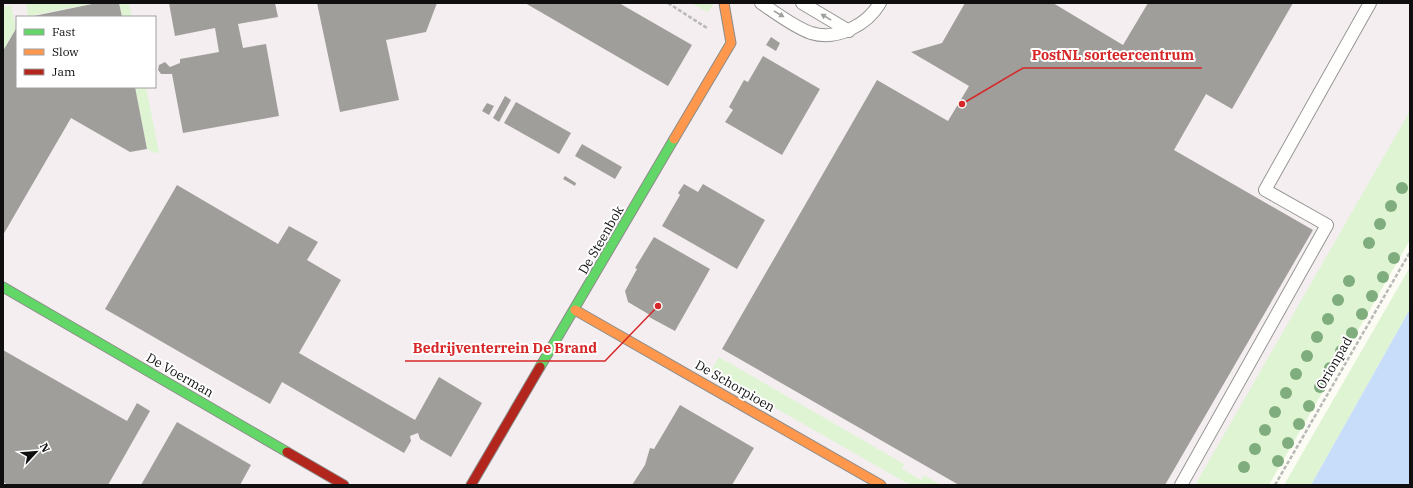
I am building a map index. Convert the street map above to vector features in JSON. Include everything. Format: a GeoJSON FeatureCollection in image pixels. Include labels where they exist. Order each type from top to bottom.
{"type":"FeatureCollection","features":[{"type":"Feature","properties":{"kind":"street"},"geometry":{"type":"LineString","coordinates":[[724,3],[731,44]]}},
{"type":"Feature","properties":{"kind":"street","name":"De Steenbok"},"geometry":{"type":"LineString","coordinates":[[471,485],[731,44]]}},
{"type":"Feature","properties":{"kind":"street","name":"De Voerman"},"geometry":{"type":"LineString","coordinates":[[3,287],[344,485]]}},
{"type":"Feature","properties":{"kind":"street","name":"De Schorpioen"},"geometry":{"type":"LineString","coordinates":[[575,310],[881,485]]}},
{"type":"Feature","properties":{"kind":"lane"},"geometry":{"type":"LineString","coordinates":[[761,3],[812,33],[828,34],[849,31],[863,22],[875,11],[880,3]]}},
{"type":"Feature","properties":{"kind":"lane"},"geometry":{"type":"LineString","coordinates":[[802,3],[849,31]]}},
{"type":"Feature","properties":{"kind":"lane"},"geometry":{"type":"LineString","coordinates":[[1181,485],[1327,225],[1265,190],[1370,3]]}},
{"type":"Feature","properties":{"kind":"path"},"geometry":{"type":"LineString","coordinates":[[668,3],[731,44]]}},
{"type":"Feature","properties":{"kind":"path","name":"Orionpad"},"geometry":{"type":"LineString","coordinates":[[1275,485],[1410,252]]}},
{"type":"Feature","properties":{"kind":"shaded area"},"geometry":{"type":"Polygon","coordinates":[[[3,3],[1410,3],[1410,127],[1215,485],[3,485],[3,3]]]}},
{"type":"Feature","properties":{"kind":"green space"},"geometry":{"type":"Polygon","coordinates":[[[26,3],[97,3],[28,16],[26,3]]]}},
{"type":"Feature","properties":{"kind":"green space"},"geometry":{"type":"Polygon","coordinates":[[[119,3],[129,3],[132,16],[122,16],[119,3]]]}},
{"type":"Feature","properties":{"kind":"green space"},"geometry":{"type":"Polygon","coordinates":[[[691,3],[712,3],[713,6],[707,12],[691,3]]]}},
{"type":"Feature","properties":{"kind":"green space"},"geometry":{"type":"Polygon","coordinates":[[[11,5],[16,28],[3,51],[3,7],[11,5]]]}},
{"type":"Feature","properties":{"kind":"green space"},"geometry":{"type":"Polygon","coordinates":[[[135,88],[146,88],[159,152],[155,153],[147,149],[135,88]]]}},
{"type":"Feature","properties":{"kind":"green space"},"geometry":{"type":"Polygon","coordinates":[[[1410,111],[1410,240],[1269,485],[1195,485],[1410,111]]]}},
{"type":"Feature","properties":{"kind":"green space"},"geometry":{"type":"Polygon","coordinates":[[[1410,267],[1410,309],[1311,485],[1284,485],[1410,267]]]}},
{"type":"Feature","properties":{"kind":"green space"},"geometry":{"type":"Polygon","coordinates":[[[719,357],[904,464],[902,469],[921,480],[924,475],[941,485],[910,485],[711,371],[719,357]]]}},
{"type":"Feature","properties":{"kind":"water"},"geometry":{"type":"Polygon","coordinates":[[[1410,309],[1410,485],[1311,485],[1410,309]]]}},
{"type":"Feature","properties":{"kind":"building"},"geometry":{"type":"Polygon","coordinates":[[[97,3],[119,3],[122,16],[34,16],[97,3]]]}},
{"type":"Feature","properties":{"kind":"building"},"geometry":{"type":"Polygon","coordinates":[[[169,3],[275,3],[278,17],[238,24],[243,48],[266,44],[279,116],[183,133],[172,74],[161,74],[158,70],[159,65],[165,62],[170,67],[180,63],[180,59],[219,52],[215,28],[175,36],[169,3]]]}},
{"type":"Feature","properties":{"kind":"building"},"geometry":{"type":"Polygon","coordinates":[[[317,3],[437,3],[426,32],[386,40],[399,100],[340,112],[317,3]]]}},
{"type":"Feature","properties":{"kind":"building"},"geometry":{"type":"Polygon","coordinates":[[[525,3],[619,3],[692,45],[668,86],[525,3]]]}},
{"type":"Feature","properties":{"kind":"building"},"geometry":{"type":"Polygon","coordinates":[[[965,3],[1053,3],[1123,45],[1148,3],[1293,3],[1232,109],[1206,94],[1174,150],[1313,230],[1165,485],[959,485],[722,349],[877,80],[948,121],[969,86],[911,52],[942,43],[965,3]]]}},
{"type":"Feature","properties":{"kind":"building"},"geometry":{"type":"Polygon","coordinates":[[[16,29],[16,88],[135,88],[147,149],[130,152],[71,118],[3,235],[3,51],[16,29]]]}},
{"type":"Feature","properties":{"kind":"building"},"geometry":{"type":"Polygon","coordinates":[[[771,37],[780,43],[776,51],[766,45],[771,37]]]}},
{"type":"Feature","properties":{"kind":"building"},"geometry":{"type":"Polygon","coordinates":[[[763,56],[820,89],[782,155],[725,122],[733,110],[729,107],[744,80],[748,82],[763,56]]]}},
{"type":"Feature","properties":{"kind":"building"},"geometry":{"type":"Polygon","coordinates":[[[505,96],[511,100],[499,122],[493,118],[505,96]]]}},
{"type":"Feature","properties":{"kind":"building"},"geometry":{"type":"Polygon","coordinates":[[[516,102],[571,133],[559,154],[504,123],[516,102]]]}},
{"type":"Feature","properties":{"kind":"building"},"geometry":{"type":"Polygon","coordinates":[[[487,103],[494,106],[489,115],[482,111],[487,103]]]}},
{"type":"Feature","properties":{"kind":"building"},"geometry":{"type":"Polygon","coordinates":[[[582,144],[622,167],[615,179],[575,156],[582,144]]]}},
{"type":"Feature","properties":{"kind":"building"},"geometry":{"type":"Polygon","coordinates":[[[565,176],[576,183],[575,186],[563,179],[565,176]]]}},
{"type":"Feature","properties":{"kind":"building"},"geometry":{"type":"Polygon","coordinates":[[[684,184],[698,192],[703,184],[765,220],[737,269],[662,226],[680,195],[678,193],[684,184]]]}},
{"type":"Feature","properties":{"kind":"building"},"geometry":{"type":"Polygon","coordinates":[[[177,185],[278,244],[289,226],[318,242],[307,260],[341,280],[299,353],[415,420],[439,377],[482,403],[451,457],[420,439],[418,433],[410,436],[411,441],[404,453],[282,382],[270,404],[105,309],[177,185]]]}},
{"type":"Feature","properties":{"kind":"building"},"geometry":{"type":"Polygon","coordinates":[[[654,237],[710,269],[675,331],[649,317],[650,315],[628,302],[625,291],[637,269],[635,268],[654,237]]]}},
{"type":"Feature","properties":{"kind":"building"},"geometry":{"type":"Polygon","coordinates":[[[3,350],[127,421],[137,403],[150,411],[108,485],[8,485],[3,482],[3,350]]]}},
{"type":"Feature","properties":{"kind":"building"},"geometry":{"type":"Polygon","coordinates":[[[680,405],[754,448],[732,485],[632,485],[645,465],[650,448],[654,449],[680,405]]]}},
{"type":"Feature","properties":{"kind":"building"},"geometry":{"type":"Polygon","coordinates":[[[177,422],[251,465],[240,485],[141,485],[177,422]]]}},
{"type":"Feature","properties":{"kind":"traffic: fast"},"geometry":{"type":"LineString","coordinates":[[540,367],[674,139]]}},
{"type":"Feature","properties":{"kind":"traffic: fast"},"geometry":{"type":"LineString","coordinates":[[3,287],[287,452]]}},
{"type":"Feature","properties":{"kind":"traffic: slow"},"geometry":{"type":"LineString","coordinates":[[674,139],[731,43],[724,3]]}},
{"type":"Feature","properties":{"kind":"traffic: slow"},"geometry":{"type":"LineString","coordinates":[[575,310],[881,485]]}},
{"type":"Feature","properties":{"kind":"traffic: jam"},"geometry":{"type":"LineString","coordinates":[[471,485],[540,367]]}},
{"type":"Feature","properties":{"kind":"traffic: jam"},"geometry":{"type":"LineString","coordinates":[[287,452],[344,485]]}},
{"type":"Feature","properties":{"kind":"place","name":"PostNL sorteercentrum"},"geometry":{"type":"Point","coordinates":[962,104]}},
{"type":"Feature","properties":{"kind":"place","name":"Bedrijventerrein De Brand"},"geometry":{"type":"Point","coordinates":[658,306]}}]}
